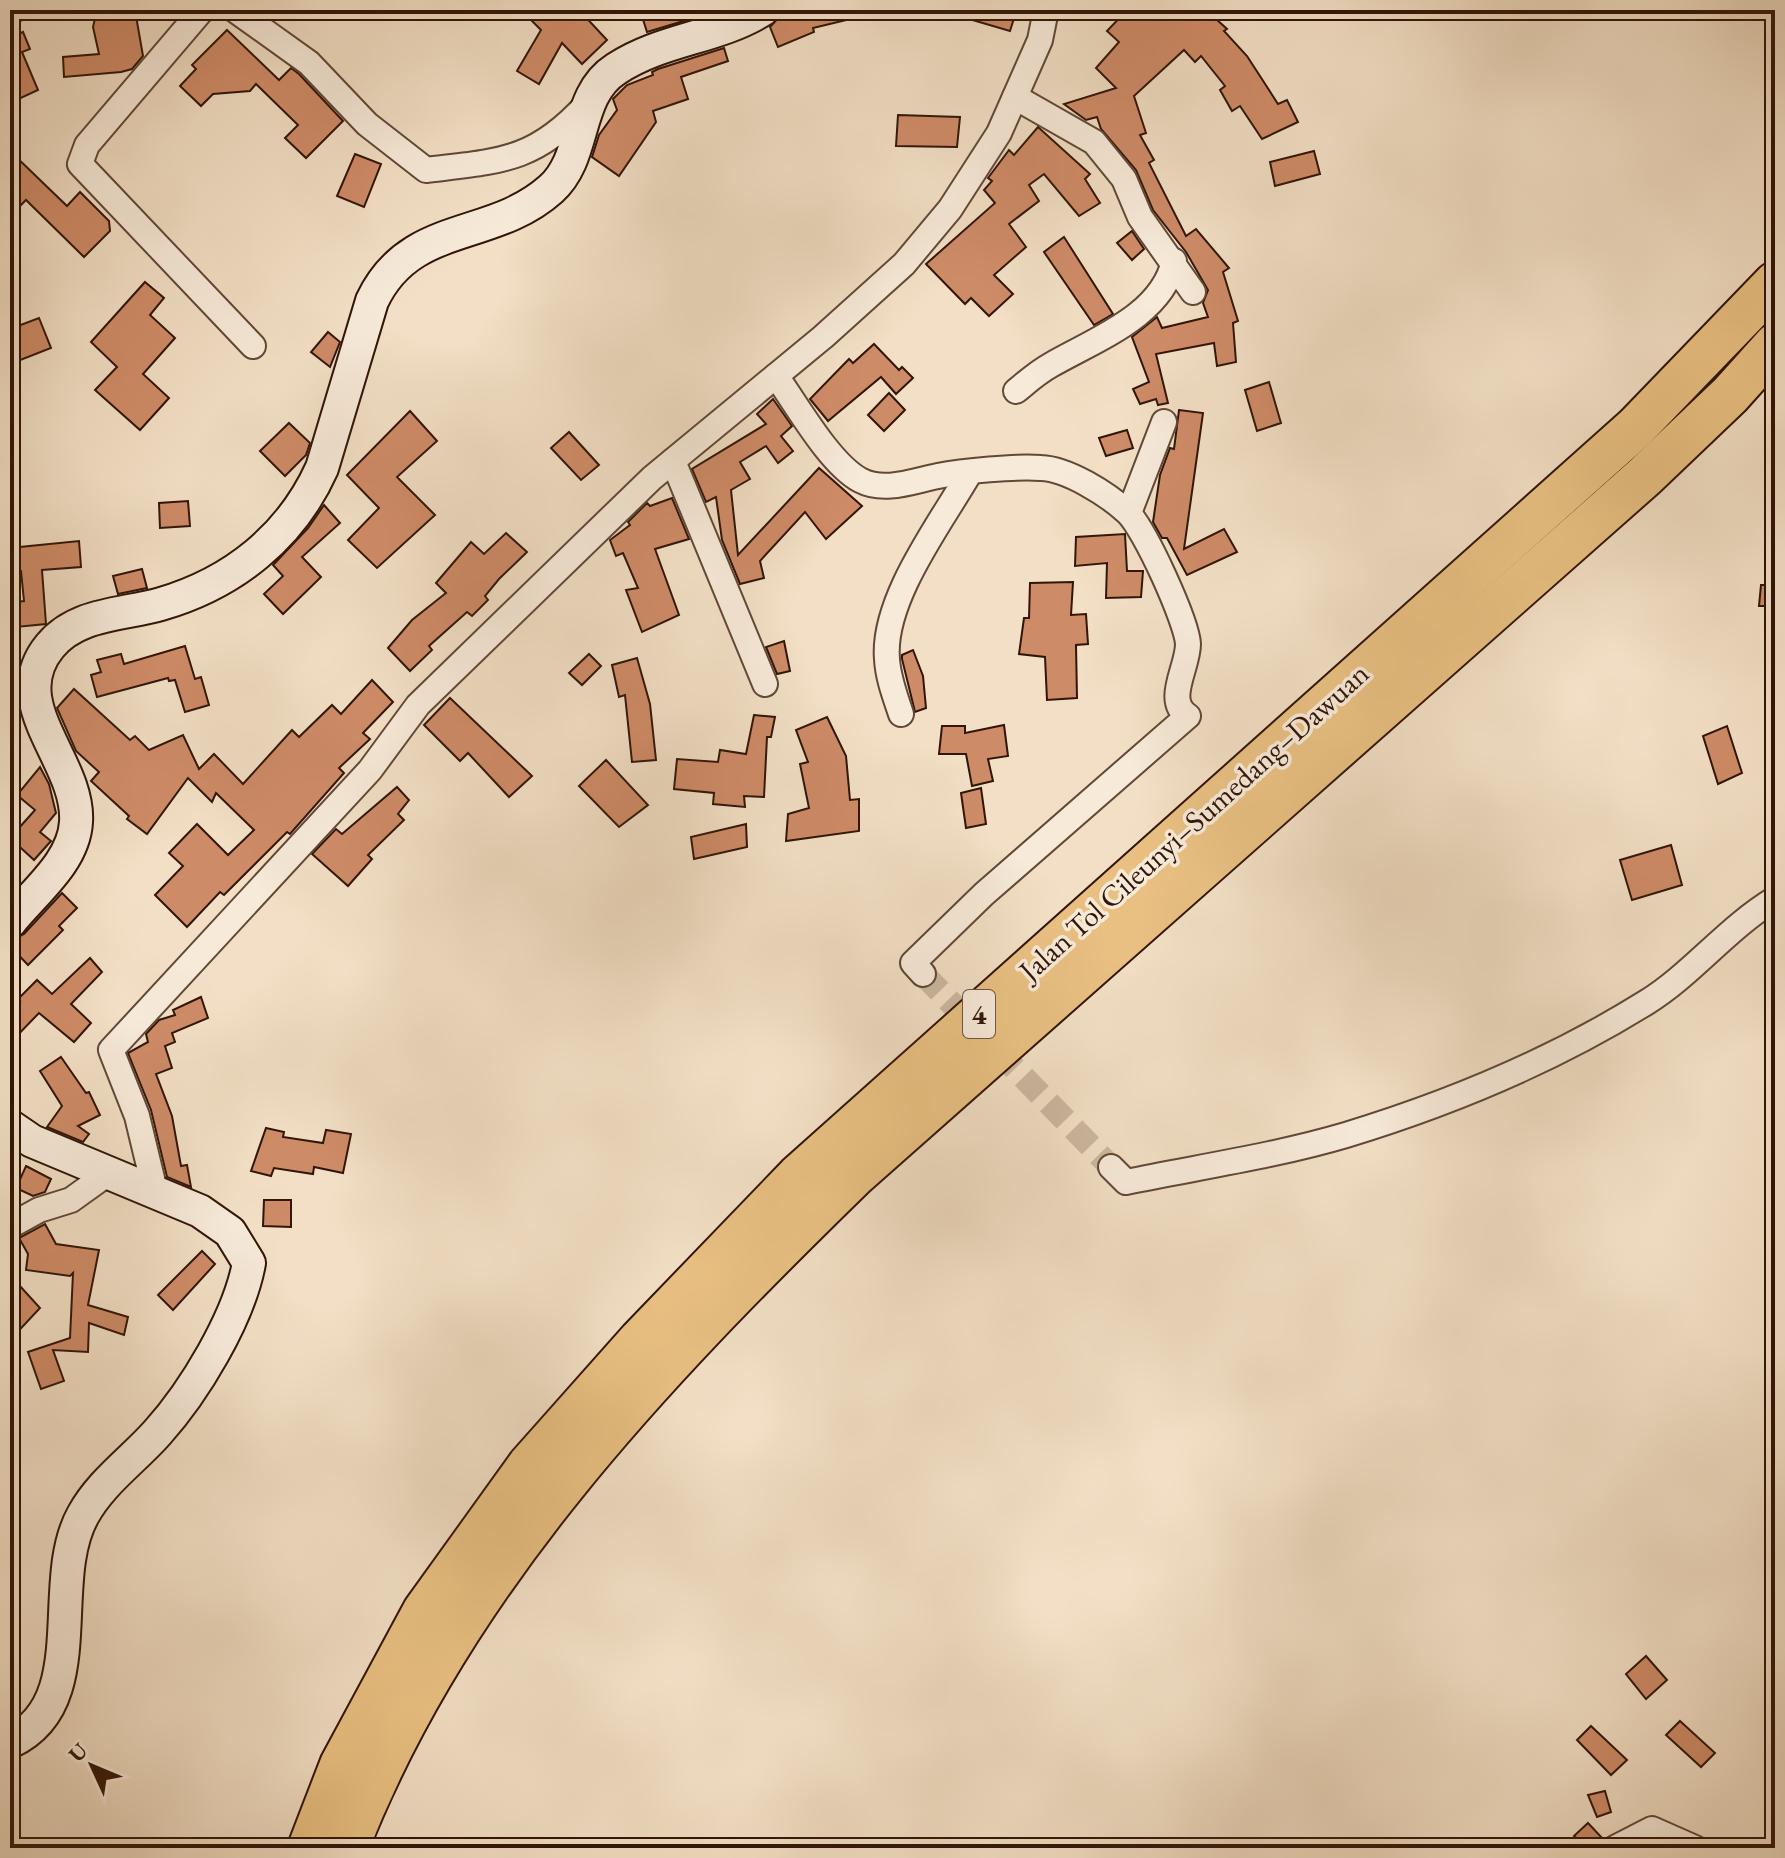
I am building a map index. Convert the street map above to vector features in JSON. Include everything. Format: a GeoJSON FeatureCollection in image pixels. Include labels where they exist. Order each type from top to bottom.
{"type":"FeatureCollection","features":[{"type":"Feature","properties":{"kind":"highway","name":"Jalan Tol Cileunyi–Sumedang–Dawuan"},"geometry":{"type":"LineString","coordinates":[[309,1848],[341,1765],[424,1611],[529,1465],[640,1340],[798,1176],[1635,428],[1775,283]]}},
{"type":"Feature","properties":{"kind":"highway","name":"Jalan Tol Cileunyi–Sumedang–Dawuan"},"geometry":{"type":"LineString","coordinates":[[347,1848],[373,1781],[429,1676],[498,1570],[571,1475],[747,1282],[867,1165],[1644,477],[1730,395],[1775,345]]}},
{"type":"Feature","properties":{"kind":"main road"},"geometry":{"type":"LineString","coordinates":[[10,922],[54,872],[76,823],[65,771],[34,705],[38,665],[48,648],[62,633],[91,619],[159,604],[203,589],[270,545],[289,525],[322,468],[379,286],[404,256],[431,242],[508,216],[553,188],[566,173],[596,87],[613,70],[649,50],[735,23],[762,10]]}},
{"type":"Feature","properties":{"kind":"main road"},"geometry":{"type":"LineString","coordinates":[[10,1126],[32,1141],[200,1211],[230,1232],[249,1263],[244,1289],[178,1409],[119,1470],[84,1514],[68,1559],[65,1642],[55,1694],[34,1727],[10,1742]]}},
{"type":"Feature","properties":{"kind":"street"},"geometry":{"type":"LineString","coordinates":[[202,10],[87,145],[80,164],[253,346]]}},
{"type":"Feature","properties":{"kind":"street"},"geometry":{"type":"LineString","coordinates":[[235,10],[309,63],[367,124],[426,170],[521,156],[560,133],[590,101]]}},
{"type":"Feature","properties":{"kind":"street"},"geometry":{"type":"LineString","coordinates":[[156,1195],[137,1116],[111,1050],[370,770],[418,705],[673,461],[904,264],[950,209],[999,133],[1040,40],[1046,10]]}},
{"type":"Feature","properties":{"kind":"street"},"geometry":{"type":"LineString","coordinates":[[1015,97],[1094,142],[1124,179],[1140,217],[1193,292]]}},
{"type":"Feature","properties":{"kind":"street"},"geometry":{"type":"LineString","coordinates":[[1016,391],[1047,367],[1123,325],[1160,292],[1170,277],[1174,261]]}},
{"type":"Feature","properties":{"kind":"street"},"geometry":{"type":"LineString","coordinates":[[776,376],[839,462],[864,482],[895,486],[969,474],[1041,468],[1053,470],[1090,488],[1129,513],[1150,548],[1186,630],[1187,654],[1175,698],[1177,707],[1188,716],[984,894],[913,963],[923,974]]}},
{"type":"Feature","properties":{"kind":"street"},"geometry":{"type":"LineString","coordinates":[[1129,513],[1164,422]]}},
{"type":"Feature","properties":{"kind":"street"},"geometry":{"type":"LineString","coordinates":[[673,461],[765,684]]}},
{"type":"Feature","properties":{"kind":"street"},"geometry":{"type":"LineString","coordinates":[[901,714],[887,660],[887,631],[922,554],[969,474]]}},
{"type":"Feature","properties":{"kind":"street"},"geometry":{"type":"LineString","coordinates":[[1111,1167],[1126,1182],[1345,1135],[1485,1085],[1571,1046],[1650,1000],[1722,937],[1775,899]]}},
{"type":"Feature","properties":{"kind":"street"},"geometry":{"type":"LineString","coordinates":[[10,1226],[39,1210],[71,1200],[110,1172]]}},
{"type":"Feature","properties":{"kind":"street"},"geometry":{"type":"LineString","coordinates":[[1615,1848],[1652,1829],[1695,1848]]}},
{"type":"Feature","properties":{"kind":"building"},"geometry":{"type":"Polygon","coordinates":[[[97,10],[135,10],[143,56],[132,69],[121,72],[64,77],[63,57],[99,54],[93,27],[97,10]]]}},
{"type":"Feature","properties":{"kind":"building"},"geometry":{"type":"Polygon","coordinates":[[[543,10],[579,10],[607,40],[582,64],[562,43],[539,84],[517,71],[541,30],[532,21],[543,10]]]}},
{"type":"Feature","properties":{"kind":"building"},"geometry":{"type":"Polygon","coordinates":[[[640,10],[684,10],[687,20],[647,32],[640,10]]]}},
{"type":"Feature","properties":{"kind":"building"},"geometry":{"type":"Polygon","coordinates":[[[794,10],[862,10],[863,16],[813,28],[814,32],[778,47],[770,27],[780,16],[794,10]]]}},
{"type":"Feature","properties":{"kind":"building"},"geometry":{"type":"Polygon","coordinates":[[[953,10],[996,10],[1015,15],[1010,31],[952,14],[953,10]]]}},
{"type":"Feature","properties":{"kind":"building"},"geometry":{"type":"Polygon","coordinates":[[[1127,10],[1133,10],[1143,19],[1153,10],[1206,10],[1227,29],[1224,31],[1247,56],[1278,104],[1287,100],[1298,122],[1262,139],[1240,106],[1232,111],[1220,90],[1225,86],[1201,56],[1195,62],[1184,50],[1134,96],[1146,133],[1140,135],[1154,160],[1149,163],[1186,236],[1196,229],[1229,268],[1223,272],[1238,321],[1233,323],[1236,362],[1217,366],[1214,343],[1156,354],[1168,403],[1158,405],[1156,399],[1140,404],[1133,389],[1149,382],[1132,337],[1157,317],[1162,328],[1208,317],[1203,303],[1208,290],[1186,252],[1153,210],[1136,170],[1101,129],[1097,117],[1086,120],[1064,104],[1116,88],[1096,68],[1119,42],[1107,31],[1127,10]]]}},
{"type":"Feature","properties":{"kind":"building"},"geometry":{"type":"Polygon","coordinates":[[[10,27],[15,36],[23,32],[30,49],[22,52],[38,90],[10,103],[10,27]]]}},
{"type":"Feature","properties":{"kind":"building"},"geometry":{"type":"Polygon","coordinates":[[[227,30],[279,80],[291,68],[299,74],[343,121],[306,158],[285,138],[298,125],[256,84],[250,91],[213,94],[201,106],[180,86],[196,69],[192,65],[227,30]]]}},
{"type":"Feature","properties":{"kind":"building"},"geometry":{"type":"Polygon","coordinates":[[[724,48],[728,61],[681,77],[688,99],[653,111],[656,122],[619,176],[592,157],[599,135],[617,110],[613,99],[627,85],[653,75],[652,72],[658,69],[724,48]]]}},
{"type":"Feature","properties":{"kind":"building"},"geometry":{"type":"Polygon","coordinates":[[[898,115],[960,117],[957,147],[896,146],[898,115]]]}},
{"type":"Feature","properties":{"kind":"building"},"geometry":{"type":"Polygon","coordinates":[[[1038,127],[1090,174],[1085,179],[1100,203],[1079,216],[1044,174],[1029,185],[1039,201],[1009,224],[1026,247],[994,275],[1013,294],[989,316],[971,298],[965,304],[926,264],[995,203],[984,190],[992,181],[988,178],[1009,150],[1014,155],[1038,127]]]}},
{"type":"Feature","properties":{"kind":"building"},"geometry":{"type":"Polygon","coordinates":[[[10,151],[67,206],[80,192],[109,221],[110,231],[84,257],[26,200],[10,216],[10,151]]]}},
{"type":"Feature","properties":{"kind":"building"},"geometry":{"type":"Polygon","coordinates":[[[1314,151],[1320,174],[1275,186],[1270,162],[1314,151]]]}},
{"type":"Feature","properties":{"kind":"building"},"geometry":{"type":"Polygon","coordinates":[[[355,154],[381,164],[364,207],[337,196],[355,154]]]}},
{"type":"Feature","properties":{"kind":"building"},"geometry":{"type":"Polygon","coordinates":[[[1132,231],[1144,249],[1132,260],[1117,243],[1132,231]]]}},
{"type":"Feature","properties":{"kind":"building"},"geometry":{"type":"Polygon","coordinates":[[[1064,237],[1113,314],[1094,325],[1044,252],[1064,237]]]}},
{"type":"Feature","properties":{"kind":"building"},"geometry":{"type":"Polygon","coordinates":[[[145,282],[164,298],[150,315],[175,338],[143,374],[169,398],[140,430],[95,390],[117,367],[91,342],[145,282]]]}},
{"type":"Feature","properties":{"kind":"building"},"geometry":{"type":"Polygon","coordinates":[[[39,318],[51,348],[10,364],[10,329],[39,318]]]}},
{"type":"Feature","properties":{"kind":"building"},"geometry":{"type":"Polygon","coordinates":[[[328,332],[340,342],[330,367],[311,352],[328,332]]]}},
{"type":"Feature","properties":{"kind":"building"},"geometry":{"type":"Polygon","coordinates":[[[874,344],[899,370],[902,367],[913,378],[896,394],[881,377],[828,421],[810,399],[849,359],[853,363],[874,344]]]}},
{"type":"Feature","properties":{"kind":"building"},"geometry":{"type":"Polygon","coordinates":[[[1269,382],[1281,423],[1257,431],[1245,390],[1269,382]]]}},
{"type":"Feature","properties":{"kind":"building"},"geometry":{"type":"Polygon","coordinates":[[[889,393],[905,410],[884,431],[868,415],[889,393]]]}},
{"type":"Feature","properties":{"kind":"building"},"geometry":{"type":"Polygon","coordinates":[[[773,399],[792,426],[781,436],[793,451],[778,463],[766,446],[740,462],[750,479],[731,490],[738,555],[819,468],[862,506],[826,539],[805,512],[760,561],[764,578],[740,584],[722,540],[716,497],[706,502],[692,469],[766,424],[757,414],[773,399]]]}},
{"type":"Feature","properties":{"kind":"building"},"geometry":{"type":"Polygon","coordinates":[[[1179,410],[1203,413],[1184,549],[1224,529],[1237,552],[1187,575],[1167,538],[1162,538],[1153,522],[1160,475],[1170,448],[1174,449],[1179,410]]]}},
{"type":"Feature","properties":{"kind":"building"},"geometry":{"type":"Polygon","coordinates":[[[410,411],[437,441],[397,477],[435,515],[377,568],[348,540],[379,508],[347,475],[410,411]]]}},
{"type":"Feature","properties":{"kind":"building"},"geometry":{"type":"Polygon","coordinates":[[[289,423],[310,443],[306,455],[285,476],[260,451],[289,423]]]}},
{"type":"Feature","properties":{"kind":"building"},"geometry":{"type":"Polygon","coordinates":[[[1127,430],[1133,448],[1106,456],[1099,438],[1127,430]]]}},
{"type":"Feature","properties":{"kind":"building"},"geometry":{"type":"Polygon","coordinates":[[[569,432],[599,465],[581,480],[551,448],[569,432]]]}},
{"type":"Feature","properties":{"kind":"building"},"geometry":{"type":"Polygon","coordinates":[[[672,498],[689,539],[655,549],[679,615],[642,632],[626,590],[638,588],[623,553],[616,556],[610,540],[630,525],[628,522],[647,503],[650,506],[672,498]]]}},
{"type":"Feature","properties":{"kind":"building"},"geometry":{"type":"Polygon","coordinates":[[[188,501],[190,526],[160,528],[159,503],[188,501]]]}},
{"type":"Feature","properties":{"kind":"building"},"geometry":{"type":"Polygon","coordinates":[[[324,505],[340,523],[302,557],[321,577],[283,614],[264,594],[283,576],[273,565],[308,528],[324,505]]]}},
{"type":"Feature","properties":{"kind":"building"},"geometry":{"type":"Polygon","coordinates":[[[506,533],[527,552],[485,596],[488,600],[472,616],[467,612],[429,646],[432,650],[410,671],[388,648],[412,620],[446,593],[436,583],[471,542],[484,554],[506,533]]]}},
{"type":"Feature","properties":{"kind":"building"},"geometry":{"type":"Polygon","coordinates":[[[1125,534],[1127,571],[1143,571],[1141,597],[1106,598],[1107,563],[1075,566],[1076,537],[1125,534]]]}},
{"type":"Feature","properties":{"kind":"building"},"geometry":{"type":"Polygon","coordinates":[[[79,541],[81,567],[42,570],[46,624],[16,627],[15,602],[24,601],[21,571],[10,572],[10,548],[79,541]]]}},
{"type":"Feature","properties":{"kind":"building"},"geometry":{"type":"Polygon","coordinates":[[[142,569],[147,588],[118,594],[113,576],[142,569]]]}},
{"type":"Feature","properties":{"kind":"building"},"geometry":{"type":"Polygon","coordinates":[[[1073,582],[1071,615],[1086,614],[1088,644],[1076,645],[1077,698],[1047,700],[1045,657],[1019,654],[1024,618],[1029,618],[1030,583],[1073,582]]]}},
{"type":"Feature","properties":{"kind":"building"},"geometry":{"type":"Polygon","coordinates":[[[1761,585],[1775,585],[1775,606],[1759,606],[1761,585]]]}},
{"type":"Feature","properties":{"kind":"building"},"geometry":{"type":"Polygon","coordinates":[[[784,641],[790,671],[777,674],[766,647],[784,641]]]}},
{"type":"Feature","properties":{"kind":"building"},"geometry":{"type":"Polygon","coordinates":[[[185,646],[195,679],[201,677],[209,705],[185,712],[175,680],[169,681],[168,678],[97,697],[91,675],[101,672],[97,660],[121,654],[124,664],[185,646]]]}},
{"type":"Feature","properties":{"kind":"building"},"geometry":{"type":"Polygon","coordinates":[[[913,650],[923,676],[926,708],[915,712],[902,659],[902,655],[913,650]]]}},
{"type":"Feature","properties":{"kind":"building"},"geometry":{"type":"Polygon","coordinates":[[[589,654],[601,666],[582,685],[569,673],[589,654]]]}},
{"type":"Feature","properties":{"kind":"building"},"geometry":{"type":"Polygon","coordinates":[[[637,658],[650,704],[656,760],[632,762],[625,695],[619,697],[612,665],[637,658]]]}},
{"type":"Feature","properties":{"kind":"building"},"geometry":{"type":"Polygon","coordinates":[[[372,680],[393,702],[363,733],[370,739],[339,768],[344,773],[290,834],[287,832],[224,895],[220,892],[187,927],[155,895],[183,866],[169,853],[197,824],[228,855],[254,830],[216,793],[212,802],[188,778],[147,834],[127,819],[129,816],[91,781],[99,772],[76,751],[57,708],[74,689],[130,740],[135,736],[149,750],[183,735],[199,769],[214,754],[243,784],[292,730],[299,737],[332,705],[341,714],[372,680]]]}},
{"type":"Feature","properties":{"kind":"building"},"geometry":{"type":"Polygon","coordinates":[[[450,698],[532,776],[509,797],[468,753],[460,761],[424,725],[450,698]]]}},
{"type":"Feature","properties":{"kind":"building"},"geometry":{"type":"Polygon","coordinates":[[[754,715],[775,717],[771,737],[767,737],[764,797],[744,796],[745,807],[713,804],[714,793],[674,789],[677,759],[718,762],[720,750],[746,754],[754,715]]]}},
{"type":"Feature","properties":{"kind":"building"},"geometry":{"type":"Polygon","coordinates":[[[827,717],[846,756],[850,800],[859,799],[859,831],[786,841],[788,814],[809,808],[800,764],[808,762],[796,730],[827,717]]]}},
{"type":"Feature","properties":{"kind":"building"},"geometry":{"type":"Polygon","coordinates":[[[1004,725],[1008,756],[988,759],[993,781],[972,786],[966,754],[939,754],[942,726],[965,726],[965,733],[1004,725]]]}},
{"type":"Feature","properties":{"kind":"building"},"geometry":{"type":"Polygon","coordinates":[[[1727,726],[1742,773],[1718,784],[1703,736],[1727,726]]]}},
{"type":"Feature","properties":{"kind":"building"},"geometry":{"type":"Polygon","coordinates":[[[606,760],[648,805],[619,827],[579,786],[606,760]]]}},
{"type":"Feature","properties":{"kind":"building"},"geometry":{"type":"Polygon","coordinates":[[[40,767],[49,784],[56,813],[40,832],[51,841],[34,860],[10,838],[35,810],[17,795],[40,767]]]}},
{"type":"Feature","properties":{"kind":"building"},"geometry":{"type":"Polygon","coordinates":[[[397,787],[409,800],[398,814],[404,820],[368,855],[372,859],[348,886],[312,854],[336,829],[342,834],[397,787]]]}},
{"type":"Feature","properties":{"kind":"building"},"geometry":{"type":"Polygon","coordinates":[[[981,788],[986,824],[966,828],[961,793],[981,788]]]}},
{"type":"Feature","properties":{"kind":"building"},"geometry":{"type":"Polygon","coordinates":[[[746,824],[747,847],[694,859],[691,837],[746,824]]]}},
{"type":"Feature","properties":{"kind":"building"},"geometry":{"type":"Polygon","coordinates":[[[1671,845],[1682,885],[1632,900],[1620,860],[1671,845]]]}},
{"type":"Feature","properties":{"kind":"building"},"geometry":{"type":"Polygon","coordinates":[[[62,893],[77,908],[59,926],[63,930],[28,965],[10,946],[10,941],[24,934],[62,893]]]}},
{"type":"Feature","properties":{"kind":"building"},"geometry":{"type":"Polygon","coordinates":[[[90,958],[102,972],[71,1004],[91,1023],[74,1042],[39,1013],[10,1043],[10,1012],[20,1002],[17,1000],[37,980],[52,994],[90,958]]]}},
{"type":"Feature","properties":{"kind":"building"},"geometry":{"type":"Polygon","coordinates":[[[201,997],[208,1018],[172,1033],[175,1042],[165,1046],[172,1068],[156,1074],[172,1116],[181,1166],[187,1165],[191,1187],[167,1177],[151,1110],[128,1053],[148,1042],[146,1034],[159,1020],[175,1015],[173,1010],[201,997]]]}},
{"type":"Feature","properties":{"kind":"building"},"geometry":{"type":"Polygon","coordinates":[[[61,1057],[86,1093],[89,1092],[100,1115],[78,1126],[89,1134],[83,1142],[47,1127],[62,1106],[40,1071],[61,1057]]]}},
{"type":"Feature","properties":{"kind":"building"},"geometry":{"type":"Polygon","coordinates":[[[266,1128],[284,1132],[283,1137],[323,1143],[326,1130],[351,1134],[343,1173],[314,1167],[313,1174],[274,1168],[271,1176],[251,1171],[266,1128]]]}},
{"type":"Feature","properties":{"kind":"building"},"geometry":{"type":"Polygon","coordinates":[[[26,1166],[51,1179],[45,1192],[33,1196],[16,1188],[26,1166]]]}},
{"type":"Feature","properties":{"kind":"building"},"geometry":{"type":"Polygon","coordinates":[[[264,1200],[291,1200],[291,1227],[263,1226],[264,1200]]]}},
{"type":"Feature","properties":{"kind":"building"},"geometry":{"type":"Polygon","coordinates":[[[45,1224],[56,1244],[99,1250],[88,1305],[128,1317],[124,1335],[89,1323],[88,1352],[53,1350],[64,1381],[41,1389],[28,1352],[70,1338],[73,1273],[70,1276],[26,1270],[28,1254],[19,1238],[45,1224]]]}},
{"type":"Feature","properties":{"kind":"building"},"geometry":{"type":"Polygon","coordinates":[[[202,1251],[215,1264],[173,1310],[158,1295],[202,1251]]]}},
{"type":"Feature","properties":{"kind":"building"},"geometry":{"type":"Polygon","coordinates":[[[19,1285],[40,1308],[10,1340],[10,1295],[19,1285]]]}},
{"type":"Feature","properties":{"kind":"building"},"geometry":{"type":"Polygon","coordinates":[[[1646,1656],[1667,1680],[1646,1699],[1626,1674],[1646,1656]]]}},
{"type":"Feature","properties":{"kind":"building"},"geometry":{"type":"Polygon","coordinates":[[[1680,1721],[1715,1753],[1701,1767],[1666,1735],[1680,1721]]]}},
{"type":"Feature","properties":{"kind":"building"},"geometry":{"type":"Polygon","coordinates":[[[1591,1726],[1627,1760],[1611,1775],[1577,1740],[1591,1726]]]}},
{"type":"Feature","properties":{"kind":"building"},"geometry":{"type":"Polygon","coordinates":[[[1605,1791],[1611,1812],[1597,1817],[1588,1795],[1605,1791]]]}},
{"type":"Feature","properties":{"kind":"building"},"geometry":{"type":"Polygon","coordinates":[[[1588,1823],[1603,1839],[1600,1848],[1586,1848],[1574,1836],[1588,1823]]]}},
{"type":"Feature","properties":{"kind":"tunnel"},"geometry":{"type":"LineString","coordinates":[[923,974],[1111,1167]]}}]}
